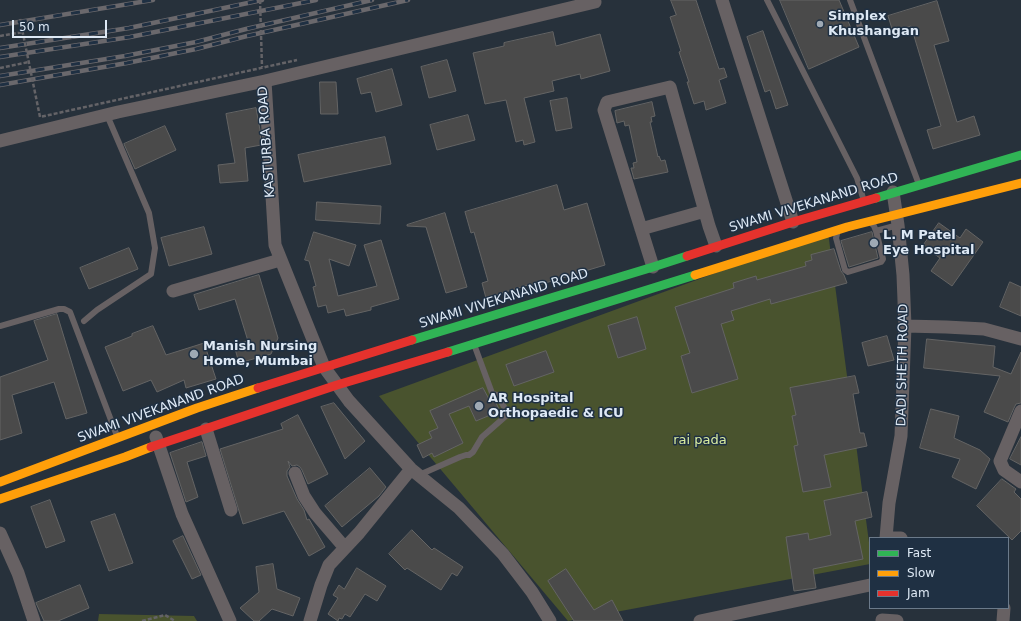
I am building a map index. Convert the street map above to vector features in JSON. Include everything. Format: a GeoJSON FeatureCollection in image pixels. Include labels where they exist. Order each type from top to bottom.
{"type":"FeatureCollection","features":[{"type":"Feature","properties":{"kind":"main road","name":"SWAMI VIVEKANAND ROAD"},"geometry":{"type":"LineString","coordinates":[[0,499],[121,447],[152,425],[197,408],[324,367],[653,267],[793,222],[1021,155]]}},
{"type":"Feature","properties":{"kind":"main road","name":"SWAMI VIVEKANAND ROAD"},"geometry":{"type":"LineString","coordinates":[[0,482],[121,447],[159,444],[337,385],[841,230],[898,219],[1021,182]]}},
{"type":"Feature","properties":{"kind":"street"},"geometry":{"type":"LineString","coordinates":[[722,0],[793,222]]}},
{"type":"Feature","properties":{"kind":"street"},"geometry":{"type":"LineString","coordinates":[[265,81],[595,2]]}},
{"type":"Feature","properties":{"kind":"street","name":"KASTURBA ROAD"},"geometry":{"type":"LineString","coordinates":[[0,141],[107,115],[265,81],[275,245],[324,367],[349,401],[415,472],[459,508],[504,554],[532,592],[550,621]]}},
{"type":"Feature","properties":{"kind":"street"},"geometry":{"type":"LineString","coordinates":[[653,267],[604,110],[607,102],[670,87],[716,246]]}},
{"type":"Feature","properties":{"kind":"street","name":"DADI SHETH ROAD"},"geometry":{"type":"LineString","coordinates":[[886,537],[889,503],[901,436],[905,326],[903,275],[898,219],[893,192]]}},
{"type":"Feature","properties":{"kind":"street"},"geometry":{"type":"LineString","coordinates":[[641,229],[705,211]]}},
{"type":"Feature","properties":{"kind":"street"},"geometry":{"type":"LineString","coordinates":[[173,291],[280,260]]}},
{"type":"Feature","properties":{"kind":"street"},"geometry":{"type":"LineString","coordinates":[[905,326],[984,329],[1021,339]]}},
{"type":"Feature","properties":{"kind":"street"},"geometry":{"type":"LineString","coordinates":[[1021,411],[1000,461],[1004,470],[1021,482]]}},
{"type":"Feature","properties":{"kind":"street"},"geometry":{"type":"LineString","coordinates":[[152,425],[182,514],[230,621]]}},
{"type":"Feature","properties":{"kind":"street"},"geometry":{"type":"LineString","coordinates":[[206,429],[231,510]]}},
{"type":"Feature","properties":{"kind":"street"},"geometry":{"type":"LineString","coordinates":[[310,621],[329,565],[415,472]]}},
{"type":"Feature","properties":{"kind":"street"},"geometry":{"type":"LineString","coordinates":[[295,473],[304,496],[315,514],[345,548]]}},
{"type":"Feature","properties":{"kind":"street"},"geometry":{"type":"LineString","coordinates":[[0,533],[18,573],[34,621]]}},
{"type":"Feature","properties":{"kind":"street"},"geometry":{"type":"LineString","coordinates":[[700,621],[869,585]]}},
{"type":"Feature","properties":{"kind":"street"},"geometry":{"type":"LineString","coordinates":[[1003,621],[1004,609]]}},
{"type":"Feature","properties":{"kind":"street"},"geometry":{"type":"LineString","coordinates":[[882,616],[897,621]]}},
{"type":"Feature","properties":{"kind":"lane"},"geometry":{"type":"LineString","coordinates":[[767,0],[856,178],[864,201]]}},
{"type":"Feature","properties":{"kind":"lane"},"geometry":{"type":"LineString","coordinates":[[850,0],[920,184]]}},
{"type":"Feature","properties":{"kind":"lane"},"geometry":{"type":"LineString","coordinates":[[84,321],[97,310],[151,274],[155,248],[149,213],[107,115]]}},
{"type":"Feature","properties":{"kind":"lane"},"geometry":{"type":"LineString","coordinates":[[876,231],[898,219]]}},
{"type":"Feature","properties":{"kind":"lane"},"geometry":{"type":"LineString","coordinates":[[871,224],[874,226],[876,231],[883,259],[881,262],[848,272],[845,270],[836,234],[841,230],[871,224]]}},
{"type":"Feature","properties":{"kind":"lane"},"geometry":{"type":"LineString","coordinates":[[0,326],[59,309],[64,308],[70,312],[121,447]]}},
{"type":"Feature","properties":{"kind":"lane"},"geometry":{"type":"LineString","coordinates":[[415,472],[469,455],[473,452],[482,437],[507,415],[506,410],[497,395],[492,393],[474,344]]}},
{"type":"Feature","properties":{"kind":"path"},"geometry":{"type":"LineString","coordinates":[[260,0],[262,68]]}},
{"type":"Feature","properties":{"kind":"path"},"geometry":{"type":"LineString","coordinates":[[20,19],[40,117],[297,60]]}},
{"type":"Feature","properties":{"kind":"path"},"geometry":{"type":"LineString","coordinates":[[0,36],[23,32]]}},
{"type":"Feature","properties":{"kind":"path"},"geometry":{"type":"LineString","coordinates":[[0,68],[29,62]]}},
{"type":"Feature","properties":{"kind":"path"},"geometry":{"type":"LineString","coordinates":[[142,621],[165,615],[175,621]]}},
{"type":"Feature","properties":{"kind":"green space","name":"rai pada"},"geometry":{"type":"Polygon","coordinates":[[[828,232],[869,542],[869,564],[568,621],[379,396],[828,232]]]}},
{"type":"Feature","properties":{"kind":"green space"},"geometry":{"type":"Polygon","coordinates":[[[99,614],[194,616],[197,621],[98,621],[99,614]]]}},
{"type":"Feature","properties":{"kind":"building"},"geometry":{"type":"Polygon","coordinates":[[[671,0],[696,0],[719,69],[724,68],[727,77],[719,80],[726,103],[706,110],[704,101],[694,104],[687,82],[689,82],[679,52],[681,51],[670,17],[676,15],[671,0]]]}},
{"type":"Feature","properties":{"kind":"building","name":"Simplex Khushangan"},"geometry":{"type":"Polygon","coordinates":[[[780,0],[839,0],[859,47],[809,69],[780,0]]]}},
{"type":"Feature","properties":{"kind":"building"},"geometry":{"type":"Polygon","coordinates":[[[937,1],[949,41],[934,45],[957,122],[974,116],[980,135],[933,149],[927,130],[941,126],[911,26],[893,32],[888,16],[937,1]]]}},
{"type":"Feature","properties":{"kind":"building"},"geometry":{"type":"Polygon","coordinates":[[[763,31],[788,105],[776,109],[770,90],[765,92],[747,37],[763,31]]]}},
{"type":"Feature","properties":{"kind":"building"},"geometry":{"type":"Polygon","coordinates":[[[553,32],[556,46],[600,34],[610,71],[581,79],[580,74],[552,81],[554,91],[524,98],[535,142],[524,145],[523,140],[516,142],[506,100],[485,104],[473,53],[504,46],[504,43],[553,32]]]}},
{"type":"Feature","properties":{"kind":"building"},"geometry":{"type":"Polygon","coordinates":[[[447,60],[456,91],[429,98],[421,67],[447,60]]]}},
{"type":"Feature","properties":{"kind":"building"},"geometry":{"type":"Polygon","coordinates":[[[392,69],[402,105],[376,112],[371,92],[361,94],[357,79],[392,69]]]}},
{"type":"Feature","properties":{"kind":"building"},"geometry":{"type":"Polygon","coordinates":[[[320,82],[336,82],[338,114],[321,114],[320,82]]]}},
{"type":"Feature","properties":{"kind":"building"},"geometry":{"type":"Polygon","coordinates":[[[567,98],[572,128],[556,131],[550,101],[567,98]]]}},
{"type":"Feature","properties":{"kind":"building"},"geometry":{"type":"Polygon","coordinates":[[[652,102],[655,116],[651,117],[652,122],[650,122],[658,157],[659,156],[661,161],[665,160],[668,172],[634,179],[631,168],[634,168],[633,163],[637,162],[629,125],[625,126],[624,121],[617,123],[615,111],[652,102]]]}},
{"type":"Feature","properties":{"kind":"building"},"geometry":{"type":"Polygon","coordinates":[[[256,108],[261,145],[245,148],[248,181],[220,183],[218,165],[235,163],[226,114],[256,108]]]}},
{"type":"Feature","properties":{"kind":"building"},"geometry":{"type":"Polygon","coordinates":[[[468,115],[475,140],[437,150],[430,125],[468,115]]]}},
{"type":"Feature","properties":{"kind":"building"},"geometry":{"type":"Polygon","coordinates":[[[165,126],[176,150],[135,169],[124,144],[165,126]]]}},
{"type":"Feature","properties":{"kind":"building"},"geometry":{"type":"Polygon","coordinates":[[[385,137],[391,164],[304,182],[298,155],[385,137]]]}},
{"type":"Feature","properties":{"kind":"building"},"geometry":{"type":"Polygon","coordinates":[[[557,185],[564,210],[587,203],[605,265],[532,287],[531,284],[486,298],[482,283],[488,281],[474,232],[471,233],[465,212],[557,185]]]}},
{"type":"Feature","properties":{"kind":"building"},"geometry":{"type":"Polygon","coordinates":[[[317,202],[381,206],[380,224],[316,220],[317,202]]]}},
{"type":"Feature","properties":{"kind":"building"},"geometry":{"type":"Polygon","coordinates":[[[445,213],[467,287],[446,293],[426,227],[407,226],[445,213]]]}},
{"type":"Feature","properties":{"kind":"building"},"geometry":{"type":"Polygon","coordinates":[[[939,223],[960,238],[966,229],[983,242],[952,286],[931,271],[940,258],[923,246],[939,223]]]}},
{"type":"Feature","properties":{"kind":"building"},"geometry":{"type":"Polygon","coordinates":[[[204,227],[212,254],[169,266],[161,238],[204,227]]]}},
{"type":"Feature","properties":{"kind":"building"},"geometry":{"type":"Polygon","coordinates":[[[314,232],[356,245],[349,266],[329,259],[338,296],[377,286],[364,245],[381,240],[399,299],[371,307],[371,310],[346,316],[344,309],[328,313],[326,305],[318,307],[313,287],[316,286],[309,261],[305,260],[314,232]]]}},
{"type":"Feature","properties":{"kind":"building"},"geometry":{"type":"Polygon","coordinates":[[[872,232],[878,258],[849,267],[841,241],[872,232]]]}},
{"type":"Feature","properties":{"kind":"building"},"geometry":{"type":"Polygon","coordinates":[[[129,248],[138,269],[89,289],[80,268],[129,248]]]}},
{"type":"Feature","properties":{"kind":"building"},"geometry":{"type":"Polygon","coordinates":[[[834,249],[841,271],[847,283],[771,304],[770,299],[731,311],[734,320],[721,324],[738,379],[692,393],[681,356],[690,353],[675,307],[734,288],[733,283],[756,276],[757,280],[806,266],[805,262],[812,260],[811,255],[834,249]]]}},
{"type":"Feature","properties":{"kind":"building"},"geometry":{"type":"Polygon","coordinates":[[[259,275],[278,338],[271,354],[239,363],[234,345],[248,341],[235,299],[199,310],[194,295],[259,275]]]}},
{"type":"Feature","properties":{"kind":"building"},"geometry":{"type":"Polygon","coordinates":[[[1010,282],[1021,287],[1021,316],[1000,307],[1010,282]]]}},
{"type":"Feature","properties":{"kind":"building"},"geometry":{"type":"Polygon","coordinates":[[[57,314],[87,413],[66,419],[54,382],[12,395],[22,433],[0,440],[0,377],[48,360],[34,321],[57,314]]]}},
{"type":"Feature","properties":{"kind":"building"},"geometry":{"type":"Polygon","coordinates":[[[637,317],[646,349],[618,358],[608,326],[637,317]]]}},
{"type":"Feature","properties":{"kind":"building"},"geometry":{"type":"Polygon","coordinates":[[[153,326],[166,355],[204,343],[216,379],[186,388],[184,380],[157,392],[151,380],[123,391],[105,347],[153,326]]]}},
{"type":"Feature","properties":{"kind":"building"},"geometry":{"type":"Polygon","coordinates":[[[887,336],[894,360],[868,366],[862,343],[887,336]]]}},
{"type":"Feature","properties":{"kind":"building"},"geometry":{"type":"Polygon","coordinates":[[[927,339],[995,346],[993,367],[1011,374],[1021,352],[1021,403],[1016,404],[1008,422],[984,412],[1000,376],[924,368],[927,339]]]}},
{"type":"Feature","properties":{"kind":"building"},"geometry":{"type":"Polygon","coordinates":[[[546,351],[554,372],[514,386],[506,365],[546,351]]]}},
{"type":"Feature","properties":{"kind":"building"},"geometry":{"type":"Polygon","coordinates":[[[855,376],[859,393],[853,394],[860,433],[864,433],[867,446],[824,455],[831,487],[803,492],[794,446],[798,445],[792,416],[796,415],[790,388],[855,376]]]}},
{"type":"Feature","properties":{"kind":"building"},"geometry":{"type":"Polygon","coordinates":[[[483,388],[489,399],[494,399],[500,411],[476,421],[469,406],[449,414],[463,443],[434,457],[432,453],[423,458],[417,445],[432,438],[429,432],[438,428],[430,411],[483,388]]]}},
{"type":"Feature","properties":{"kind":"building"},"geometry":{"type":"Polygon","coordinates":[[[334,403],[365,441],[345,459],[321,407],[334,403]]]}},
{"type":"Feature","properties":{"kind":"building"},"geometry":{"type":"Polygon","coordinates":[[[931,409],[959,416],[954,438],[980,450],[990,459],[976,489],[952,477],[960,459],[920,448],[931,409]]]}},
{"type":"Feature","properties":{"kind":"building"},"geometry":{"type":"Polygon","coordinates":[[[298,415],[328,474],[308,484],[300,467],[297,465],[292,466],[288,461],[290,467],[287,471],[287,476],[297,499],[304,510],[307,520],[309,519],[325,547],[309,556],[284,511],[243,524],[220,449],[283,429],[281,424],[298,415]]]}},
{"type":"Feature","properties":{"kind":"building"},"geometry":{"type":"Polygon","coordinates":[[[1021,437],[1021,465],[1010,459],[1021,437]]]}},
{"type":"Feature","properties":{"kind":"building"},"geometry":{"type":"Polygon","coordinates":[[[202,442],[206,456],[187,462],[198,497],[186,502],[170,453],[202,442]]]}},
{"type":"Feature","properties":{"kind":"building"},"geometry":{"type":"Polygon","coordinates":[[[370,468],[386,487],[379,496],[342,527],[325,506],[370,468]]]}},
{"type":"Feature","properties":{"kind":"building"},"geometry":{"type":"Polygon","coordinates":[[[1002,479],[1016,489],[1014,492],[1021,499],[1021,531],[1012,540],[977,506],[1002,479]]]}},
{"type":"Feature","properties":{"kind":"building"},"geometry":{"type":"Polygon","coordinates":[[[867,492],[872,517],[855,521],[863,559],[813,569],[816,588],[794,591],[786,537],[808,533],[809,540],[831,535],[824,501],[867,492]]]}},
{"type":"Feature","properties":{"kind":"building"},"geometry":{"type":"Polygon","coordinates":[[[50,500],[65,541],[46,548],[31,507],[50,500]]]}},
{"type":"Feature","properties":{"kind":"building"},"geometry":{"type":"Polygon","coordinates":[[[115,514],[133,563],[109,571],[91,522],[115,514]]]}},
{"type":"Feature","properties":{"kind":"building"},"geometry":{"type":"Polygon","coordinates":[[[412,530],[432,550],[434,548],[463,567],[457,576],[452,573],[441,590],[407,568],[405,570],[389,554],[412,530]]]}},
{"type":"Feature","properties":{"kind":"building"},"geometry":{"type":"Polygon","coordinates":[[[183,536],[201,575],[192,579],[173,541],[183,536]]]}},
{"type":"Feature","properties":{"kind":"building"},"geometry":{"type":"Polygon","coordinates":[[[273,564],[277,589],[300,598],[293,616],[272,609],[259,621],[254,621],[240,608],[259,592],[256,567],[273,564]]]}},
{"type":"Feature","properties":{"kind":"building"},"geometry":{"type":"Polygon","coordinates":[[[357,568],[386,586],[377,601],[365,594],[350,617],[345,614],[342,619],[339,618],[338,621],[328,614],[338,598],[333,595],[339,585],[344,589],[357,568]]]}},
{"type":"Feature","properties":{"kind":"building"},"geometry":{"type":"Polygon","coordinates":[[[566,569],[594,610],[612,600],[623,621],[574,621],[548,581],[566,569]]]}},
{"type":"Feature","properties":{"kind":"building"},"geometry":{"type":"Polygon","coordinates":[[[80,585],[89,608],[58,621],[44,621],[36,603],[80,585]]]}},
{"type":"Feature","properties":{"kind":"railway"},"geometry":{"type":"LineString","coordinates":[[0,25],[153,0]]}},
{"type":"Feature","properties":{"kind":"railway"},"geometry":{"type":"LineString","coordinates":[[0,48],[129,28],[262,0]]}},
{"type":"Feature","properties":{"kind":"railway"},"geometry":{"type":"LineString","coordinates":[[0,57],[130,37],[316,0]]}},
{"type":"Feature","properties":{"kind":"railway"},"geometry":{"type":"LineString","coordinates":[[0,76],[125,56],[196,42],[372,0]]}},
{"type":"Feature","properties":{"kind":"railway"},"geometry":{"type":"LineString","coordinates":[[0,85],[127,63],[196,49],[408,0]]}},
{"type":"Feature","properties":{"kind":"traffic: fast"},"geometry":{"type":"LineString","coordinates":[[876,198],[1021,155]]}},
{"type":"Feature","properties":{"kind":"traffic: fast"},"geometry":{"type":"LineString","coordinates":[[412,340],[687,256]]}},
{"type":"Feature","properties":{"kind":"traffic: fast"},"geometry":{"type":"LineString","coordinates":[[448,352],[695,275]]}},
{"type":"Feature","properties":{"kind":"traffic: slow"},"geometry":{"type":"LineString","coordinates":[[695,275],[847,227],[1021,183]]}},
{"type":"Feature","properties":{"kind":"traffic: slow"},"geometry":{"type":"LineString","coordinates":[[0,482],[197,408],[258,388]]}},
{"type":"Feature","properties":{"kind":"traffic: slow"},"geometry":{"type":"LineString","coordinates":[[0,499],[151,447]]}},
{"type":"Feature","properties":{"kind":"traffic: jam"},"geometry":{"type":"LineString","coordinates":[[687,256],[793,222],[876,198]]}},
{"type":"Feature","properties":{"kind":"traffic: jam"},"geometry":{"type":"LineString","coordinates":[[258,388],[412,340]]}},
{"type":"Feature","properties":{"kind":"traffic: jam"},"geometry":{"type":"LineString","coordinates":[[151,447],[337,385],[448,352]]}},
{"type":"Feature","properties":{"kind":"place","name":"Simplex Khushangan"},"geometry":{"type":"Point","coordinates":[820,24]}},
{"type":"Feature","properties":{"kind":"place","name":"L. M Patel Eye Hospital"},"geometry":{"type":"Point","coordinates":[874,243]}},
{"type":"Feature","properties":{"kind":"place","name":"Manish Nursing Home, Mumbai"},"geometry":{"type":"Point","coordinates":[194,354]}},
{"type":"Feature","properties":{"kind":"place","name":"AR Hospital Orthopaedic & ICU"},"geometry":{"type":"Point","coordinates":[479,406]}}]}
